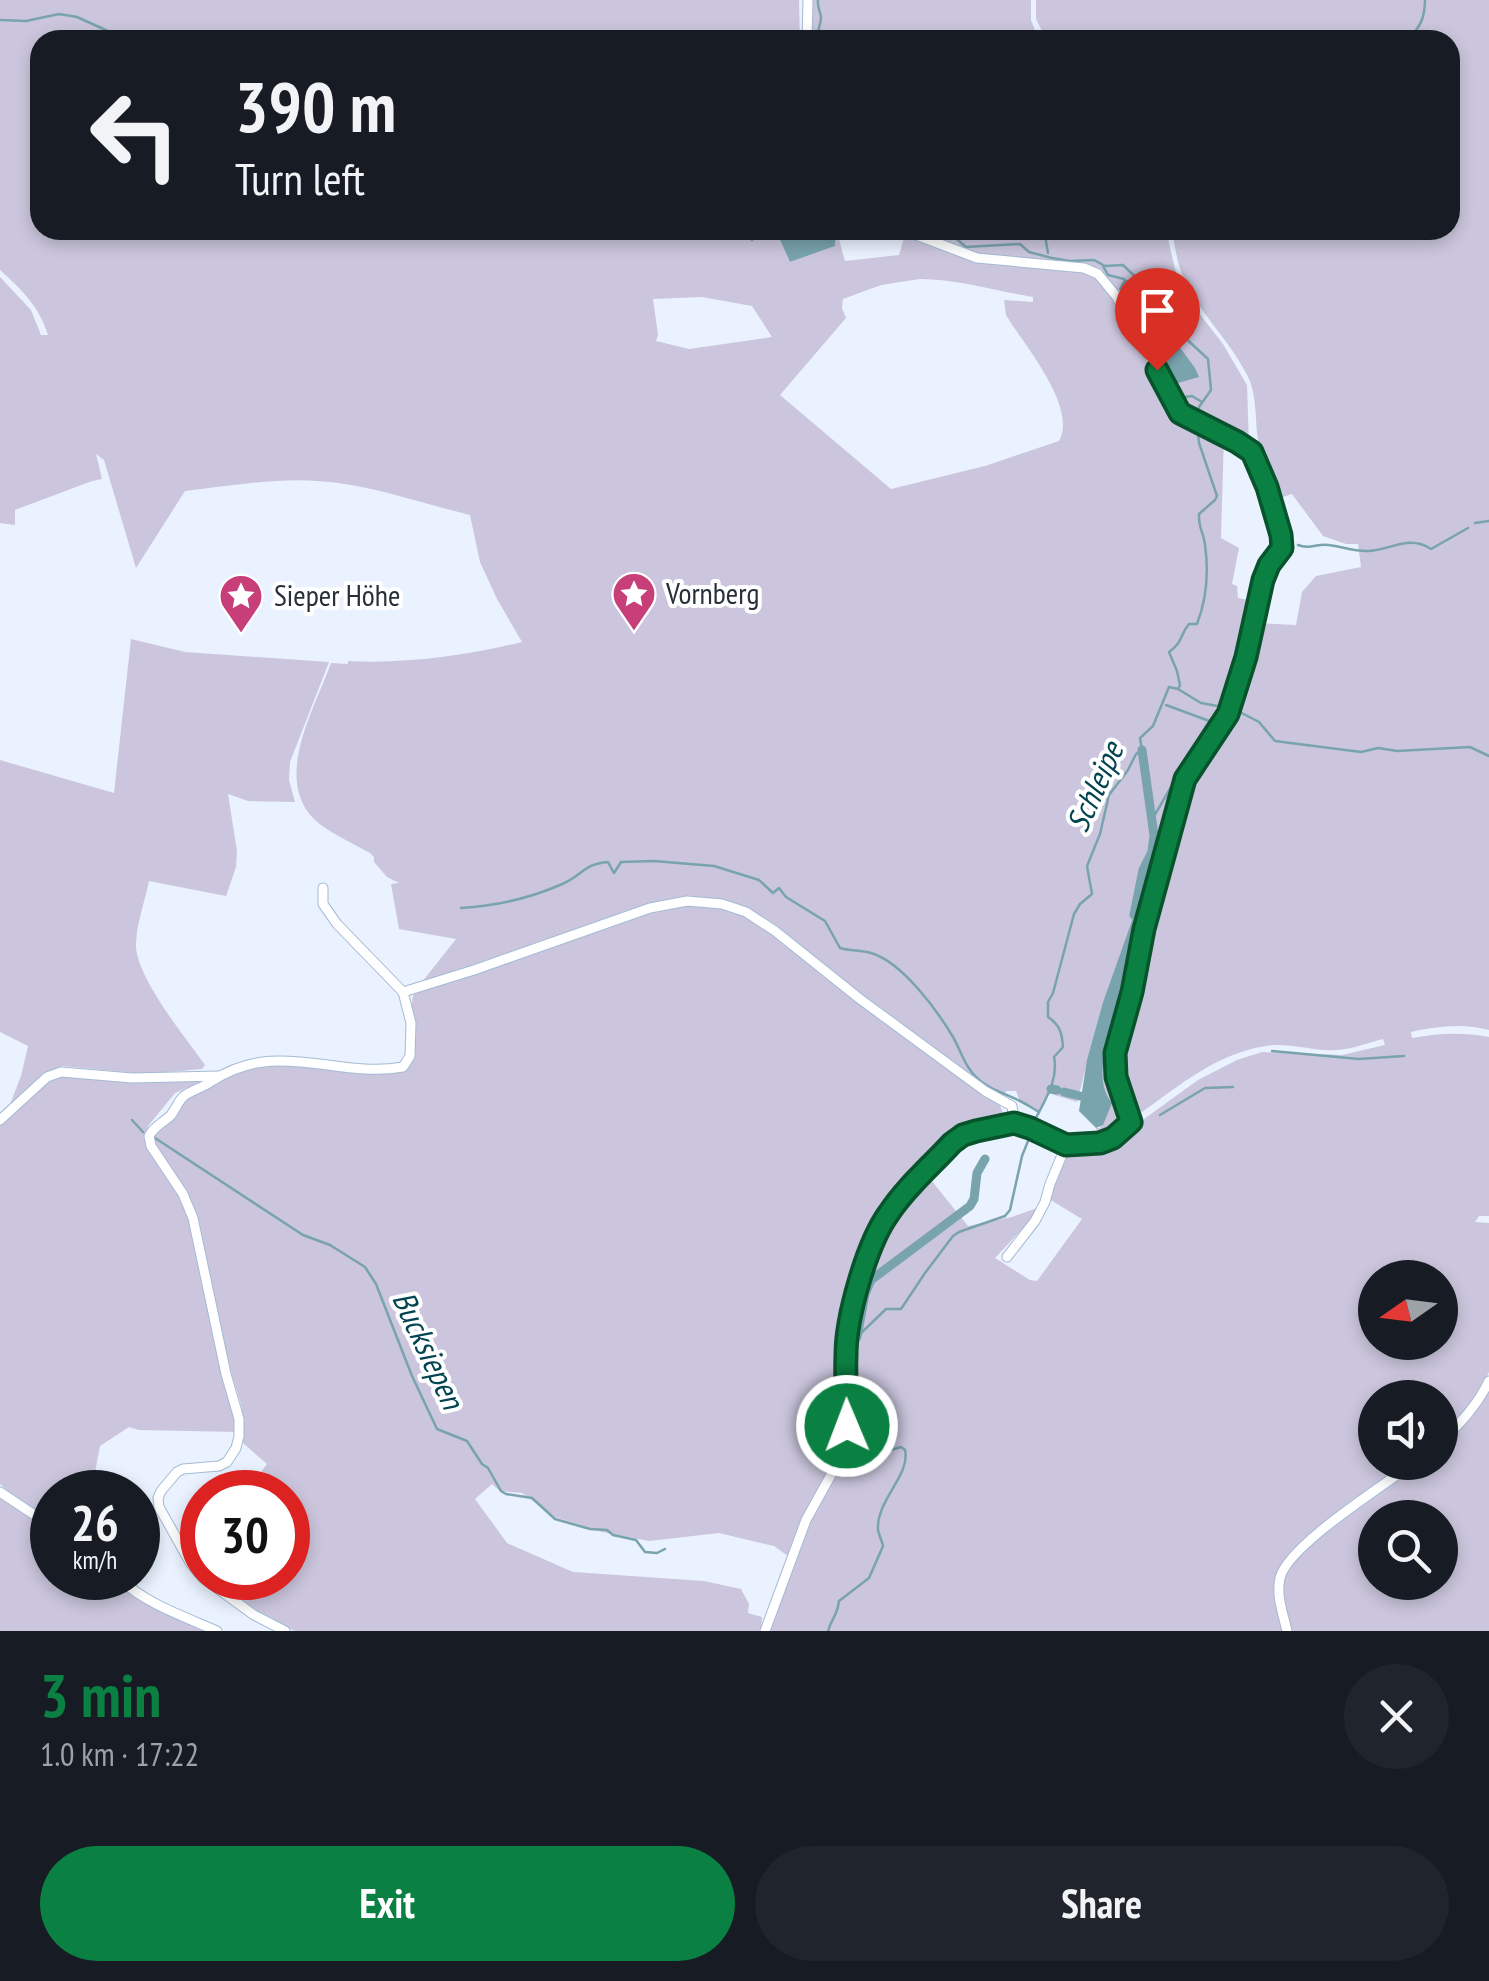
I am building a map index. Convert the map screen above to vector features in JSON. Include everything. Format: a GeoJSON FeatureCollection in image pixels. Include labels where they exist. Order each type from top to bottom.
{"type":"FeatureCollection","features":[{"type":"Feature","properties":{"kind":"street"},"geometry":{"type":"LineString","coordinates":[[807,30],[808,0]]}},
{"type":"Feature","properties":{"kind":"street"},"geometry":{"type":"LineString","coordinates":[[765,1631],[806,1520],[837,1464],[844,1442],[847,1338],[863,1270],[880,1227],[897,1202],[963,1135],[1014,1123],[1066,1145],[1100,1143],[1113,1138],[1131,1122],[1116,1077],[1115,1053],[1144,929],[1185,779],[1228,714],[1246,657],[1263,580],[1282,548],[1267,487],[1252,452],[1180,413],[1117,297],[1098,274],[1084,268],[977,258],[929,240]]}},
{"type":"Feature","properties":{"kind":"street"},"geometry":{"type":"LineString","coordinates":[[181,1470],[226,1462],[236,1448],[239,1419],[192,1218],[183,1194],[148,1136],[184,1097],[219,1076],[256,1061],[389,1069],[403,1066],[410,1056],[411,1023],[403,992],[337,924],[324,904],[323,888]]}},
{"type":"Feature","properties":{"kind":"street"},"geometry":{"type":"LineString","coordinates":[[403,992],[650,908],[686,901],[722,904],[746,912],[775,930],[891,1022],[985,1091],[1012,1106],[1014,1123]]}},
{"type":"Feature","properties":{"kind":"street"},"geometry":{"type":"LineString","coordinates":[[0,1120],[47,1077],[61,1072],[132,1078],[219,1076]]}},
{"type":"Feature","properties":{"kind":"street"},"geometry":{"type":"LineString","coordinates":[[1007,1256],[1035,1221],[1066,1145]]}},
{"type":"Feature","properties":{"kind":"street"},"geometry":{"type":"LineString","coordinates":[[1458,1423],[1489,1381]]}},
{"type":"Feature","properties":{"kind":"street"},"geometry":{"type":"LineString","coordinates":[[180,1470],[158,1498],[180,1544]]}},
{"type":"Feature","properties":{"kind":"street"},"geometry":{"type":"LineString","coordinates":[[1286,1631],[1278,1593],[1282,1570],[1325,1527],[1390,1480]]}},
{"type":"Feature","properties":{"kind":"street"},"geometry":{"type":"LineString","coordinates":[[0,1492],[30,1513]]}},
{"type":"Feature","properties":{"kind":"street"},"geometry":{"type":"LineString","coordinates":[[152,1600],[218,1631]]}},
{"type":"Feature","properties":{"kind":"street"},"geometry":{"type":"LineString","coordinates":[[234,1600],[285,1631]]}},
{"type":"Feature","properties":{"kind":"shaded area"},"geometry":{"type":"Polygon","coordinates":[[[0,0],[799,0],[800,30],[30,30],[30,240],[780,240],[790,262],[835,246],[837,240],[845,261],[899,255],[903,240],[920,240],[978,260],[1083,270],[1097,276],[1116,300],[1171,405],[1224,436],[1221,538],[1239,548],[1232,584],[1237,586],[1238,598],[1254,601],[1245,656],[1226,714],[1183,780],[1112,1074],[1123,1114],[1115,1132],[1098,1140],[1096,1128],[1100,1128],[1107,1097],[1102,1074],[1124,987],[1133,919],[1103,1002],[1077,1102],[1048,1093],[1038,1111],[1019,1099],[1016,1091],[1006,1091],[999,1103],[1005,1118],[1002,1121],[964,1131],[883,1214],[845,1329],[841,1356],[842,1432],[824,1482],[810,1503],[788,1556],[774,1546],[719,1533],[649,1541],[602,1532],[555,1517],[522,1493],[500,1491],[492,1484],[475,1499],[507,1543],[573,1572],[704,1581],[741,1589],[749,1604],[748,1613],[762,1617],[761,1631],[295,1631],[255,1613],[238,1600],[310,1600],[310,1470],[262,1470],[267,1464],[243,1443],[242,1408],[193,1210],[154,1145],[154,1131],[171,1121],[188,1096],[256,1063],[403,1072],[413,1053],[414,993],[687,898],[422,982],[456,939],[399,929],[391,884],[399,883],[387,877],[370,853],[321,825],[306,808],[298,789],[297,768],[307,724],[331,663],[435,658],[522,642],[480,562],[470,515],[375,490],[318,481],[185,491],[136,568],[104,460],[96,454],[102,479],[15,510],[15,525],[0,523],[0,277],[31,310],[41,335],[48,335],[29,299],[0,270],[0,0]],[[920,279],[881,285],[843,299],[846,318],[780,395],[891,489],[985,466],[1059,441],[1063,427],[1055,394],[1006,315],[1004,300],[1033,302],[1033,297],[920,279]],[[702,297],[653,299],[656,341],[689,349],[772,337],[752,306],[702,297]]]}},
{"type":"Feature","properties":{"kind":"shaded area"},"geometry":{"type":"Polygon","coordinates":[[[809,0],[1031,0],[1035,30],[809,30],[809,0]]]}},
{"type":"Feature","properties":{"kind":"shaded area"},"geometry":{"type":"Polygon","coordinates":[[[1036,0],[1489,0],[1489,1030],[1450,1026],[1411,1032],[1412,1038],[1451,1034],[1489,1037],[1489,1216],[1479,1216],[1475,1222],[1489,1223],[1489,1372],[1458,1420],[1458,1380],[1358,1380],[1358,1480],[1384,1480],[1314,1531],[1283,1563],[1275,1591],[1284,1631],[765,1631],[803,1533],[849,1440],[851,1327],[866,1268],[889,1216],[927,1175],[968,1226],[1037,1208],[995,1258],[1037,1281],[1082,1219],[1049,1199],[1052,1183],[1070,1149],[1097,1147],[1115,1140],[1198,1080],[1237,1060],[1262,1052],[1342,1055],[1385,1045],[1383,1039],[1337,1050],[1275,1045],[1248,1050],[1200,1072],[1142,1112],[1136,1111],[1130,1093],[1124,1093],[1117,1053],[1188,779],[1230,714],[1255,623],[1296,625],[1302,592],[1316,576],[1361,567],[1358,544],[1323,536],[1292,494],[1274,500],[1259,448],[1252,386],[1186,282],[1174,240],[1460,240],[1460,30],[1042,30],[1036,19],[1036,0]]]}},
{"type":"Feature","properties":{"kind":"shaded area"},"geometry":{"type":"Polygon","coordinates":[[[933,240],[1168,240],[1185,295],[1223,344],[1247,385],[1248,447],[1183,412],[1098,272],[978,257],[933,240]]]}},
{"type":"Feature","properties":{"kind":"shaded area"},"geometry":{"type":"Polygon","coordinates":[[[131,639],[185,652],[329,662],[290,762],[289,780],[295,802],[248,801],[228,794],[237,851],[226,896],[149,881],[137,935],[138,956],[163,1006],[205,1065],[202,1069],[145,1074],[62,1066],[40,1078],[9,1107],[28,1046],[0,1032],[0,760],[114,793],[131,639]]]}},
{"type":"Feature","properties":{"kind":"shaded area"},"geometry":{"type":"Polygon","coordinates":[[[58,1074],[204,1080],[175,1093],[148,1126],[145,1142],[180,1197],[189,1221],[237,1432],[129,1427],[100,1446],[95,1470],[30,1470],[30,1508],[0,1484],[0,1123],[44,1081],[58,1074]]]}},
{"type":"Feature","properties":{"kind":"shaded area"},"geometry":{"type":"Polygon","coordinates":[[[1489,1389],[1489,1631],[1290,1631],[1282,1585],[1289,1569],[1320,1535],[1358,1507],[1358,1600],[1458,1600],[1458,1500],[1368,1500],[1397,1480],[1458,1480],[1458,1429],[1489,1389]]]}},
{"type":"Feature","properties":{"kind":"shaded area"},"geometry":{"type":"Polygon","coordinates":[[[0,1497],[30,1515],[30,1600],[141,1600],[209,1631],[0,1631],[0,1497]]]}},
{"type":"Feature","properties":{"kind":"water"},"geometry":{"type":"Polygon","coordinates":[[[780,240],[836,240],[835,246],[790,262],[780,240]]]}},
{"type":"Feature","properties":{"kind":"water"},"geometry":{"type":"Polygon","coordinates":[[[1124,279],[1131,281],[1199,377],[1171,385],[1119,289],[1124,279]]]}},
{"type":"Feature","properties":{"kind":"water"},"geometry":{"type":"Polygon","coordinates":[[[1134,915],[1126,982],[1103,1067],[1106,1092],[1112,1103],[1103,1125],[1096,1128],[1079,1111],[1087,1060],[1134,915]]]}},
{"type":"Feature","properties":{"kind":"waterway","name":"Schleipe"},"geometry":{"type":"LineString","coordinates":[[818,0],[819,30]]}},
{"type":"Feature","properties":{"kind":"waterway"},"geometry":{"type":"LineString","coordinates":[[1417,30],[1425,0]]}},
{"type":"Feature","properties":{"kind":"waterway"},"geometry":{"type":"LineString","coordinates":[[0,20],[26,21],[59,14],[77,17],[106,30]]}},
{"type":"Feature","properties":{"kind":"waterway","name":"Schleipe"},"geometry":{"type":"LineString","coordinates":[[958,240],[966,247],[1020,244],[1029,252],[1052,258],[1123,265],[1147,288],[1156,289],[1174,305],[1181,334],[1208,359],[1211,390],[1197,416]]}},
{"type":"Feature","properties":{"kind":"waterway"},"geometry":{"type":"LineString","coordinates":[[1046,240],[1048,253]]}},
{"type":"Feature","properties":{"kind":"waterway"},"geometry":{"type":"LineString","coordinates":[[1103,266],[1108,275],[1124,279]]}},
{"type":"Feature","properties":{"kind":"waterway"},"geometry":{"type":"LineString","coordinates":[[1173,386],[1179,398],[1192,396],[1202,402]]}},
{"type":"Feature","properties":{"kind":"waterway","name":"Schleipe"},"geometry":{"type":"LineString","coordinates":[[1033,1124],[1052,1083],[1054,1057],[1063,1047],[1060,1030],[1048,1017],[1048,1002],[1074,914],[1092,894],[1087,866],[1109,795],[1142,750],[1140,738],[1153,726],[1169,687],[1178,689],[1180,685],[1169,652],[1189,624],[1197,624],[1203,605],[1207,566],[1199,514],[1217,496],[1199,443],[1197,423]]}},
{"type":"Feature","properties":{"kind":"waterway"},"geometry":{"type":"LineString","coordinates":[[1475,523],[1489,521]]}},
{"type":"Feature","properties":{"kind":"waterway"},"geometry":{"type":"LineString","coordinates":[[1298,545],[1364,551],[1415,543],[1431,549],[1468,528]]}},
{"type":"Feature","properties":{"kind":"waterway"},"geometry":{"type":"LineString","coordinates":[[1178,689],[1201,703],[1223,707]]}},
{"type":"Feature","properties":{"kind":"waterway"},"geometry":{"type":"LineString","coordinates":[[1166,705],[1212,722]]}},
{"type":"Feature","properties":{"kind":"waterway"},"geometry":{"type":"LineString","coordinates":[[1234,709],[1259,722],[1275,741],[1361,752],[1378,748],[1397,751],[1470,747],[1489,756]]}},
{"type":"Feature","properties":{"kind":"waterway"},"geometry":{"type":"LineString","coordinates":[[1134,915],[1154,835],[1142,750]]}},
{"type":"Feature","properties":{"kind":"waterway"},"geometry":{"type":"LineString","coordinates":[[1153,818],[1192,751]]}},
{"type":"Feature","properties":{"kind":"waterway"},"geometry":{"type":"LineString","coordinates":[[461,908],[537,894],[567,882],[593,865],[608,862],[614,873],[621,862],[654,861],[714,866],[759,880],[773,893],[779,888],[786,897],[825,921],[840,948],[871,953],[895,966],[938,1014],[977,1078],[1039,1112]]}},
{"type":"Feature","properties":{"kind":"waterway"},"geometry":{"type":"LineString","coordinates":[[1272,1051],[1359,1059],[1404,1056]]}},
{"type":"Feature","properties":{"kind":"waterway"},"geometry":{"type":"LineString","coordinates":[[1160,1115],[1205,1088],[1233,1087]]}},
{"type":"Feature","properties":{"kind":"waterway","name":"Schleipe"},"geometry":{"type":"LineString","coordinates":[[1051,1089],[1057,1090]]}},
{"type":"Feature","properties":{"kind":"waterway"},"geometry":{"type":"LineString","coordinates":[[1064,1092],[1080,1096]]}},
{"type":"Feature","properties":{"kind":"waterway","name":"Bucksiepen"},"geometry":{"type":"LineString","coordinates":[[132,1120],[143,1132]]}},
{"type":"Feature","properties":{"kind":"waterway","name":"Schleipe"},"geometry":{"type":"LineString","coordinates":[[828,1631],[839,1601],[869,1578],[883,1546],[878,1530],[882,1508],[905,1459],[901,1447],[884,1452],[874,1444],[873,1423],[856,1375],[857,1337],[886,1309],[901,1309],[953,1236],[1005,1216],[1032,1131]]}},
{"type":"Feature","properties":{"kind":"waterway","name":"Bucksiepen"},"geometry":{"type":"LineString","coordinates":[[155,1138],[303,1235],[330,1245],[365,1267],[376,1284],[437,1429],[467,1441],[501,1491],[532,1498],[555,1519],[636,1540],[645,1552],[665,1549]]}},
{"type":"Feature","properties":{"kind":"waterway"},"geometry":{"type":"LineString","coordinates":[[857,1337],[871,1280],[970,1206],[977,1173],[985,1159]]}},
{"type":"Feature","properties":{"kind":"place","name":"Vornberg"},"geometry":{"type":"Point","coordinates":[634,632]}},
{"type":"Feature","properties":{"kind":"place","name":"Sieper Höhe"},"geometry":{"type":"Point","coordinates":[241,634]}},
{"type":"Feature","properties":{"kind":"route"},"geometry":{"type":"LineString","coordinates":[[847,1426],[846,1354],[863,1270],[886,1216],[952,1143],[963,1135],[1014,1123],[1066,1145],[1100,1143],[1113,1138],[1131,1122],[1116,1077],[1115,1053],[1144,929],[1185,779],[1228,714],[1246,657],[1263,580],[1282,548],[1267,487],[1252,452],[1180,413],[1157,370]]}}]}
